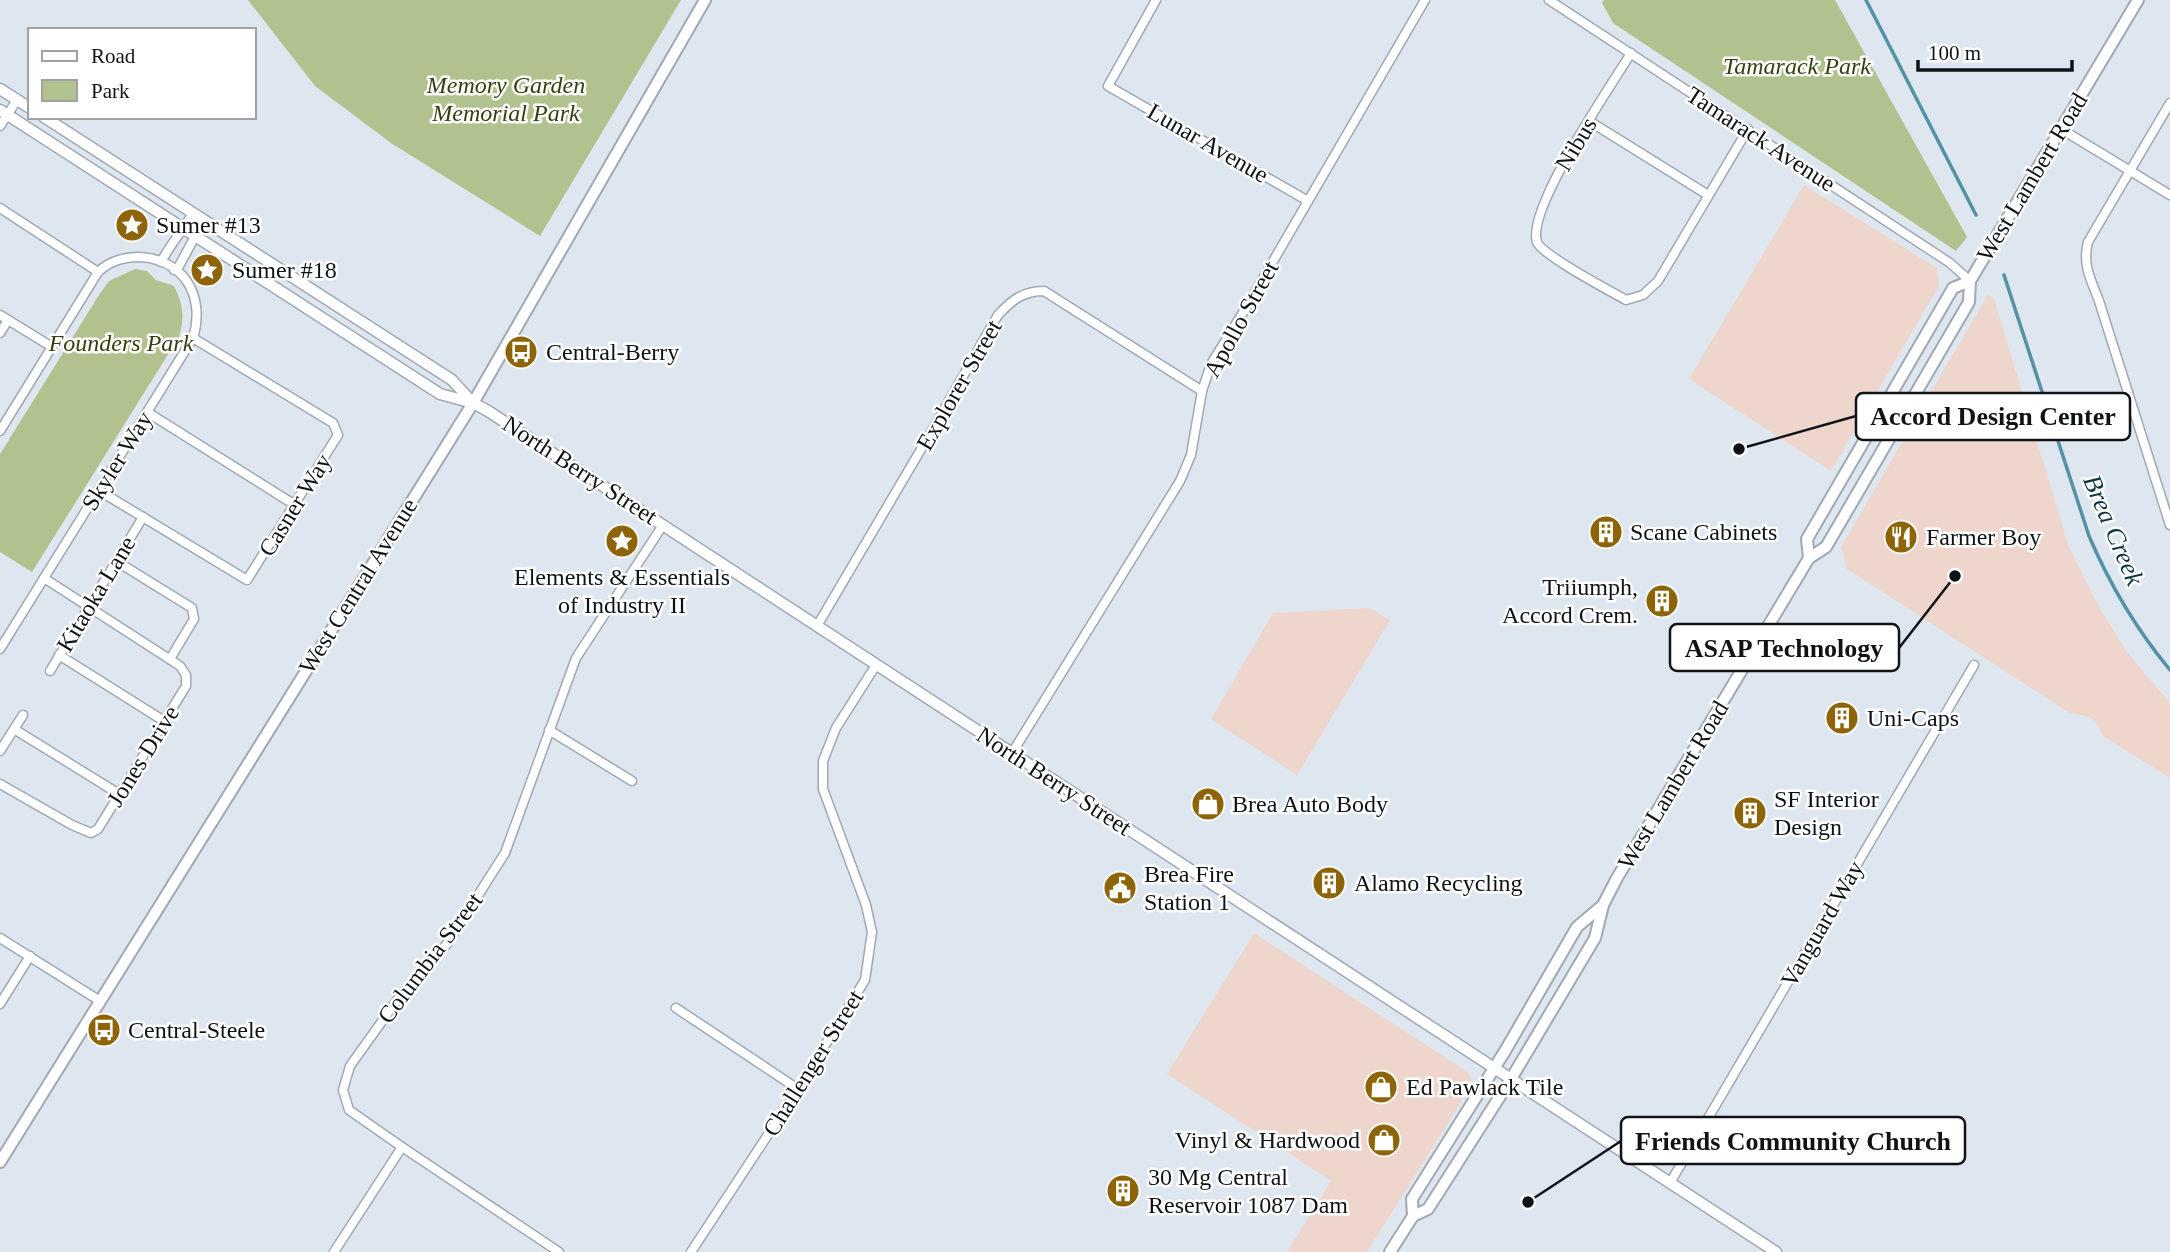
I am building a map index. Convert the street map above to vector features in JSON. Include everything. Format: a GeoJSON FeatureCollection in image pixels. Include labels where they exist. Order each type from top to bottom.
{"type":"FeatureCollection","features":[{"type":"Feature","properties":{"kind":"main road","name":"West Lambert Road"},"geometry":{"type":"LineString","coordinates":[[1390,1252],[1413,1216],[1428,1209],[1511,1079],[1595,938],[1603,905],[1809,558],[1826,547],[1969,302],[1970,282],[2137,0]]}},
{"type":"Feature","properties":{"kind":"main road","name":"West Central Avenue"},"geometry":{"type":"LineString","coordinates":[[0,1162],[472,403],[706,1]]}},
{"type":"Feature","properties":{"kind":"main road","name":"West Lambert Road"},"geometry":{"type":"LineString","coordinates":[[1809,558],[1807,539],[1953,288],[1970,282]]}},
{"type":"Feature","properties":{"kind":"main road","name":"West Lambert Road"},"geometry":{"type":"LineString","coordinates":[[1413,1216],[1412,1199],[1577,927],[1603,905]]}},
{"type":"Feature","properties":{"kind":"street","name":"Lunar Avenue"},"geometry":{"type":"LineString","coordinates":[[1156,0],[1108,86],[1308,201]]}},
{"type":"Feature","properties":{"kind":"street","name":"Apollo Street"},"geometry":{"type":"LineString","coordinates":[[1012,753],[1180,481],[1191,455],[1202,391],[1211,364],[1424,0]]}},
{"type":"Feature","properties":{"kind":"street","name":"Tamarack Avenue"},"geometry":{"type":"LineString","coordinates":[[1549,0],[1950,263],[1970,282]]}},
{"type":"Feature","properties":{"kind":"street","name":"Nibus"},"geometry":{"type":"LineString","coordinates":[[1631,53],[1546,195],[1537,222],[1536,241],[1556,258],[1626,300],[1643,295],[1658,281],[1708,195]]}},
{"type":"Feature","properties":{"kind":"street"},"geometry":{"type":"LineString","coordinates":[[0,89],[28,107]]}},
{"type":"Feature","properties":{"kind":"street"},"geometry":{"type":"LineString","coordinates":[[0,126],[4,112],[17,100]]}},
{"type":"Feature","properties":{"kind":"street"},"geometry":{"type":"LineString","coordinates":[[2170,103],[2088,242],[2084,254],[2085,265],[2099,301],[2170,525]]}},
{"type":"Feature","properties":{"kind":"street","name":"North Berry Street"},"geometry":{"type":"LineString","coordinates":[[4,112],[440,394],[472,403],[488,411],[1776,1252]]}},
{"type":"Feature","properties":{"kind":"street","name":"North Berry Street"},"geometry":{"type":"LineString","coordinates":[[47,119],[452,380],[472,403]]}},
{"type":"Feature","properties":{"kind":"street"},"geometry":{"type":"LineString","coordinates":[[1589,121],[1708,195],[1748,129]]}},
{"type":"Feature","properties":{"kind":"street"},"geometry":{"type":"LineString","coordinates":[[2061,129],[2170,195]]}},
{"type":"Feature","properties":{"kind":"street"},"geometry":{"type":"LineString","coordinates":[[0,208],[98,272]]}},
{"type":"Feature","properties":{"kind":"street"},"geometry":{"type":"LineString","coordinates":[[161,262],[193,213]]}},
{"type":"Feature","properties":{"kind":"street"},"geometry":{"type":"LineString","coordinates":[[0,431],[98,272],[112,262],[131,257],[150,258],[174,270],[179,266],[204,220]]}},
{"type":"Feature","properties":{"kind":"street","name":"Skyler Way"},"geometry":{"type":"LineString","coordinates":[[0,649],[193,338],[197,321],[194,299],[186,280],[174,270]]}},
{"type":"Feature","properties":{"kind":"street","name":"Explorer Street"},"geometry":{"type":"LineString","coordinates":[[817,626],[998,315],[1011,301],[1026,292],[1044,291],[1202,391]]}},
{"type":"Feature","properties":{"kind":"street"},"geometry":{"type":"LineString","coordinates":[[0,315],[52,347]]}},
{"type":"Feature","properties":{"kind":"street"},"geometry":{"type":"LineString","coordinates":[[0,333],[8,320]]}},
{"type":"Feature","properties":{"kind":"street","name":"Casner Way"},"geometry":{"type":"LineString","coordinates":[[143,517],[247,580],[338,435],[333,423],[193,338]]}},
{"type":"Feature","properties":{"kind":"street"},"geometry":{"type":"LineString","coordinates":[[147,412],[295,505]]}},
{"type":"Feature","properties":{"kind":"street"},"geometry":{"type":"LineString","coordinates":[[98,490],[143,517]]}},
{"type":"Feature","properties":{"kind":"street","name":"Kitaoka Lane"},"geometry":{"type":"LineString","coordinates":[[50,671],[143,517]]}},
{"type":"Feature","properties":{"kind":"street","name":"Columbia Street"},"geometry":{"type":"LineString","coordinates":[[402,1147],[349,1110],[345,1100],[344,1082],[350,1066],[398,999],[447,944],[505,853],[576,658],[663,524]]}},
{"type":"Feature","properties":{"kind":"street"},"geometry":{"type":"LineString","coordinates":[[44,578],[170,659],[194,619],[192,608],[116,561]]}},
{"type":"Feature","properties":{"kind":"street"},"geometry":{"type":"LineString","coordinates":[[59,655],[164,721]]}},
{"type":"Feature","properties":{"kind":"street","name":"Jones Drive"},"geometry":{"type":"LineString","coordinates":[[0,784],[72,825],[91,832],[98,829],[186,686],[186,675],[180,666],[170,659]]}},
{"type":"Feature","properties":{"kind":"street","name":"Challenger Street"},"geometry":{"type":"LineString","coordinates":[[691,1252],[798,1089],[865,980],[872,932],[866,905],[823,789],[823,761],[836,728],[876,665]]}},
{"type":"Feature","properties":{"kind":"street","name":"Vanguard Way"},"geometry":{"type":"LineString","coordinates":[[1670,1182],[1974,665]]}},
{"type":"Feature","properties":{"kind":"street"},"geometry":{"type":"LineString","coordinates":[[0,751],[23,715]]}},
{"type":"Feature","properties":{"kind":"street"},"geometry":{"type":"LineString","coordinates":[[14,729],[119,794]]}},
{"type":"Feature","properties":{"kind":"street"},"geometry":{"type":"LineString","coordinates":[[550,730],[632,781]]}},
{"type":"Feature","properties":{"kind":"street"},"geometry":{"type":"LineString","coordinates":[[0,938],[100,1001]]}},
{"type":"Feature","properties":{"kind":"street"},"geometry":{"type":"LineString","coordinates":[[0,1004],[30,957]]}},
{"type":"Feature","properties":{"kind":"street"},"geometry":{"type":"LineString","coordinates":[[676,1008],[798,1089]]}},
{"type":"Feature","properties":{"kind":"street"},"geometry":{"type":"LineString","coordinates":[[334,1252],[402,1147],[559,1252]]}},
{"type":"Feature","properties":{"kind":"shaded area"},"geometry":{"type":"Polygon","coordinates":[[[1804,185],[1937,268],[1939,286],[1831,471],[1689,379],[1804,185]]]}},
{"type":"Feature","properties":{"kind":"shaded area"},"geometry":{"type":"Polygon","coordinates":[[[1988,294],[1994,299],[2069,547],[2099,607],[2127,652],[2170,703],[2170,778],[2103,736],[2090,717],[2068,712],[1847,569],[1841,547],[1988,294]]]}},
{"type":"Feature","properties":{"kind":"shaded area"},"geometry":{"type":"Polygon","coordinates":[[[1370,608],[1390,620],[1297,775],[1211,719],[1273,613],[1370,608]]]}},
{"type":"Feature","properties":{"kind":"shaded area"},"geometry":{"type":"Polygon","coordinates":[[[1254,933],[1466,1071],[1471,1077],[1470,1088],[1367,1252],[1287,1252],[1331,1181],[1167,1074],[1254,933]]]}},
{"type":"Feature","properties":{"kind":"green space","name":"Memory Garden Memorial Park"},"geometry":{"type":"Polygon","coordinates":[[[248,0],[681,0],[540,236],[391,143],[315,86],[248,0]]]}},
{"type":"Feature","properties":{"kind":"green space","name":"Tamarack Park"},"geometry":{"type":"Polygon","coordinates":[[[1604,0],[1835,0],[1967,237],[1956,251],[1613,23],[1602,3],[1604,0]]]}},
{"type":"Feature","properties":{"kind":"green space","name":"Founders Park"},"geometry":{"type":"Polygon","coordinates":[[[135,269],[147,271],[156,280],[174,286],[182,311],[179,337],[32,572],[0,552],[0,454],[109,281],[135,269]]]}},
{"type":"Feature","properties":{"kind":"waterway","name":"Brea Creek"},"geometry":{"type":"LineString","coordinates":[[1866,0],[1976,215]]}},
{"type":"Feature","properties":{"kind":"waterway","name":"Brea Creek"},"geometry":{"type":"LineString","coordinates":[[2004,275],[2089,536],[2125,606],[2170,670]]}},
{"type":"Feature","properties":{"kind":"place","name":"Sumer #13"},"geometry":{"type":"Point","coordinates":[132,225]}},
{"type":"Feature","properties":{"kind":"place","name":"Sumer #18"},"geometry":{"type":"Point","coordinates":[207,270]}},
{"type":"Feature","properties":{"kind":"place","name":"Central-Berry"},"geometry":{"type":"Point","coordinates":[521,352]}},
{"type":"Feature","properties":{"kind":"place","name":"Accord Design Center"},"geometry":{"type":"Point","coordinates":[1739,449]}},
{"type":"Feature","properties":{"kind":"place","name":"Scane Cabinets"},"geometry":{"type":"Point","coordinates":[1606,532]}},
{"type":"Feature","properties":{"kind":"place","name":"Farmer Boy"},"geometry":{"type":"Point","coordinates":[1901,537]}},
{"type":"Feature","properties":{"kind":"place","name":"Elements & Essentials of Industry II"},"geometry":{"type":"Point","coordinates":[622,541]}},
{"type":"Feature","properties":{"kind":"place","name":"ASAP Technology"},"geometry":{"type":"Point","coordinates":[1955,576]}},
{"type":"Feature","properties":{"kind":"place","name":"Triiumph, Accord Crem."},"geometry":{"type":"Point","coordinates":[1662,601]}},
{"type":"Feature","properties":{"kind":"place","name":"Uni-Caps"},"geometry":{"type":"Point","coordinates":[1842,718]}},
{"type":"Feature","properties":{"kind":"place","name":"Brea Auto Body"},"geometry":{"type":"Point","coordinates":[1208,804]}},
{"type":"Feature","properties":{"kind":"place","name":"SF Interior Design"},"geometry":{"type":"Point","coordinates":[1750,813]}},
{"type":"Feature","properties":{"kind":"place","name":"Alamo Recycling"},"geometry":{"type":"Point","coordinates":[1329,883]}},
{"type":"Feature","properties":{"kind":"place","name":"Brea Fire Station 1"},"geometry":{"type":"Point","coordinates":[1120,888]}},
{"type":"Feature","properties":{"kind":"place","name":"Central-Steele"},"geometry":{"type":"Point","coordinates":[104,1030]}},
{"type":"Feature","properties":{"kind":"place","name":"Ed Pawlack Tile"},"geometry":{"type":"Point","coordinates":[1381,1087]}},
{"type":"Feature","properties":{"kind":"place","name":"Vinyl & Hardwood"},"geometry":{"type":"Point","coordinates":[1384,1140]}},
{"type":"Feature","properties":{"kind":"place","name":"30 Mg Central Reservoir 1087 Dam"},"geometry":{"type":"Point","coordinates":[1123,1191]}},
{"type":"Feature","properties":{"kind":"place","name":"Friends Community Church"},"geometry":{"type":"Point","coordinates":[1528,1202]}}]}
